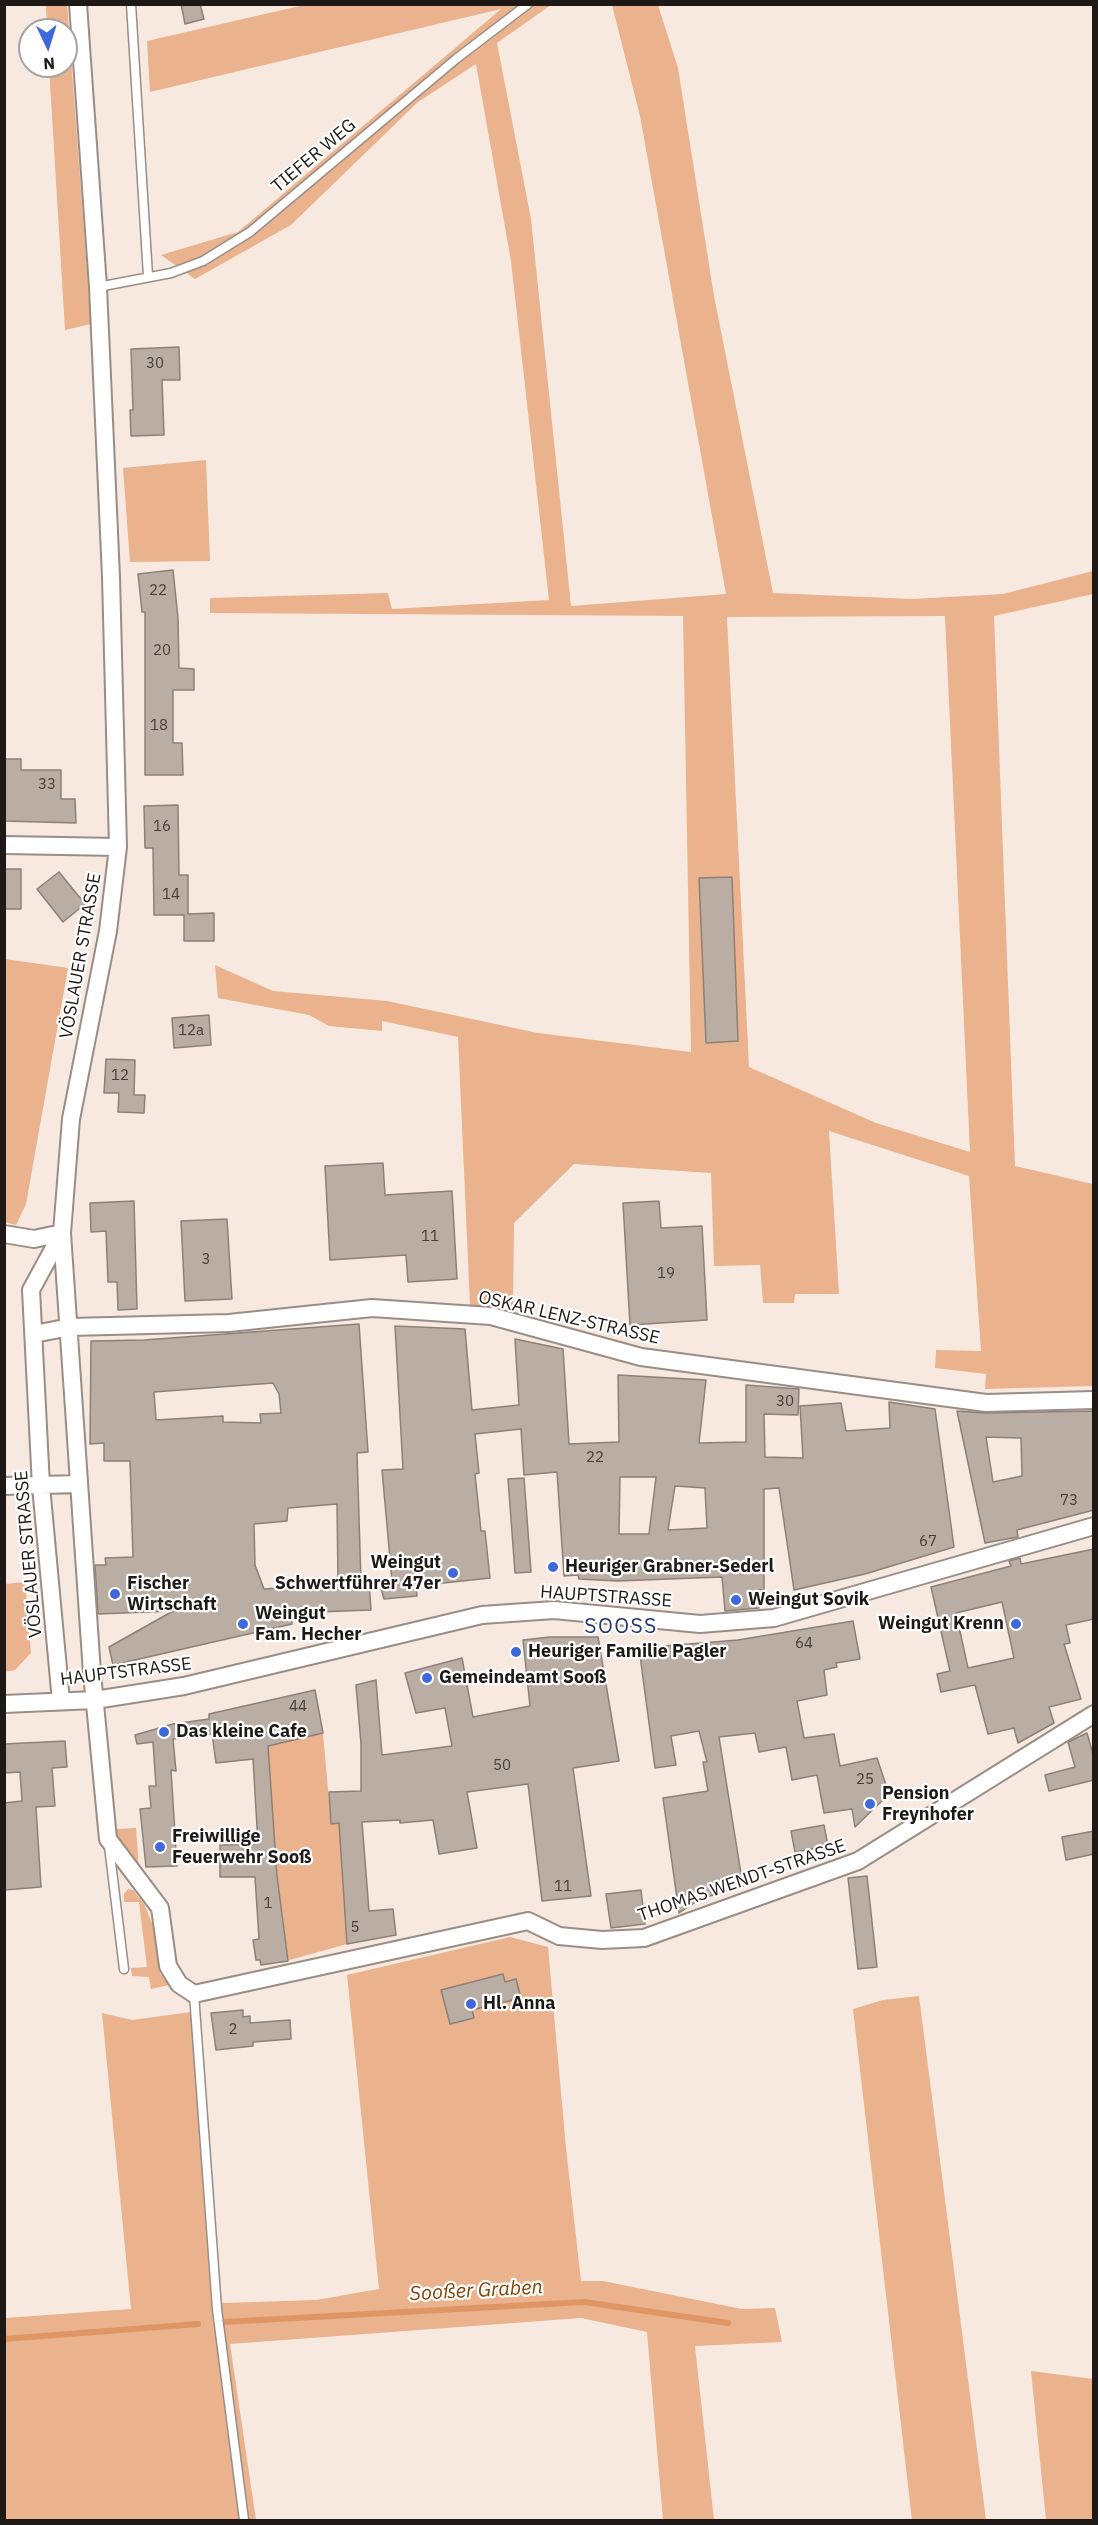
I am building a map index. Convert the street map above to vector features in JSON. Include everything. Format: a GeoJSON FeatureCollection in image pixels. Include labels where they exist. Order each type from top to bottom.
{"type":"FeatureCollection","features":[{"type":"Feature","properties":{"kind":"street","name":"VÖSLAUER STRASSE"},"geometry":{"type":"LineString","coordinates":[[78,4],[98,286],[111,577],[118,847],[108,931],[71,1119],[62,1233],[95,1700],[108,1839]]}},
{"type":"Feature","properties":{"kind":"street"},"geometry":{"type":"LineString","coordinates":[[4,845],[118,847]]}},
{"type":"Feature","properties":{"kind":"street","name":"VÖSLAUER STRASSE"},"geometry":{"type":"LineString","coordinates":[[61,1701],[41,1486],[31,1290],[62,1233]]}},
{"type":"Feature","properties":{"kind":"street"},"geometry":{"type":"LineString","coordinates":[[4,1234],[34,1239],[62,1233]]}},
{"type":"Feature","properties":{"kind":"street","name":"OSKAR LENZ-STRASSE"},"geometry":{"type":"LineString","coordinates":[[34,1334],[70,1328],[229,1323],[384,1309],[491,1316],[641,1357],[987,1403],[1094,1400]]}},
{"type":"Feature","properties":{"kind":"street"},"geometry":{"type":"LineString","coordinates":[[4,1486],[79,1484]]}},
{"type":"Feature","properties":{"kind":"street","name":"HAUPTSTRASSE"},"geometry":{"type":"LineString","coordinates":[[4,1704],[95,1700],[184,1686],[482,1615],[554,1610],[700,1624],[774,1618],[1094,1526]]}},
{"type":"Feature","properties":{"kind":"street","name":"THOMAS WENDT-STRASSE"},"geometry":{"type":"LineString","coordinates":[[194,1994],[528,1921],[558,1936],[602,1940],[644,1938],[858,1861],[1094,1714]]}},
{"type":"Feature","properties":{"kind":"street"},"geometry":{"type":"LineString","coordinates":[[108,1839],[160,1908],[168,1966],[179,1984],[194,1994]]}},
{"type":"Feature","properties":{"kind":"lane"},"geometry":{"type":"LineString","coordinates":[[131,4],[148,276]]}},
{"type":"Feature","properties":{"kind":"lane","name":"TIEFER WEG"},"geometry":{"type":"LineString","coordinates":[[98,286],[171,273],[203,261],[250,232],[456,58],[528,4]]}},
{"type":"Feature","properties":{"kind":"lane"},"geometry":{"type":"LineString","coordinates":[[108,1839],[124,1969]]}},
{"type":"Feature","properties":{"kind":"lane"},"geometry":{"type":"LineString","coordinates":[[194,1994],[217,2309],[244,2520]]}},
{"type":"Feature","properties":{"kind":"shaded area"},"geometry":{"type":"Polygon","coordinates":[[[46,5],[67,5],[68,18],[47,18],[46,5]]]}},
{"type":"Feature","properties":{"kind":"shaded area"},"geometry":{"type":"Polygon","coordinates":[[[304,5],[551,5],[497,43],[531,219],[571,606],[726,594],[640,116],[612,5],[658,5],[678,68],[714,296],[773,593],[912,599],[1003,594],[1093,571],[1093,594],[994,616],[1015,1166],[1093,1184],[1093,1386],[985,1389],[986,1374],[935,1368],[936,1350],[981,1351],[969,1176],[829,1131],[839,1294],[795,1294],[794,1303],[763,1303],[760,1265],[714,1266],[711,1173],[574,1164],[514,1223],[513,1309],[470,1305],[458,1037],[382,1021],[382,1031],[329,1026],[309,1015],[218,998],[215,965],[273,991],[387,1001],[538,1033],[691,1052],[683,616],[210,613],[210,598],[388,593],[392,609],[549,600],[511,261],[476,64],[418,102],[291,225],[195,279],[161,255],[238,232],[501,9],[150,92],[147,41],[304,5]],[[945,616],[727,617],[749,1067],[876,1123],[970,1152],[945,616]]]}},
{"type":"Feature","properties":{"kind":"shaded area"},"geometry":{"type":"Polygon","coordinates":[[[50,78],[72,78],[91,324],[65,330],[50,78]]]}},
{"type":"Feature","properties":{"kind":"shaded area"},"geometry":{"type":"Polygon","coordinates":[[[206,460],[210,561],[130,562],[123,468],[206,460]]]}},
{"type":"Feature","properties":{"kind":"shaded area"},"geometry":{"type":"Polygon","coordinates":[[[5,959],[68,968],[26,1204],[16,1225],[4,1222],[5,959]]]}},
{"type":"Feature","properties":{"kind":"shaded area"},"geometry":{"type":"Polygon","coordinates":[[[25,1582],[31,1653],[15,1670],[5,1672],[5,1584],[25,1582]]]}},
{"type":"Feature","properties":{"kind":"shaded area"},"geometry":{"type":"Polygon","coordinates":[[[323,1733],[331,1823],[339,1823],[347,1944],[286,1961],[277,1876],[268,1744],[323,1733]]]}},
{"type":"Feature","properties":{"kind":"shaded area"},"geometry":{"type":"Polygon","coordinates":[[[136,1828],[139,1869],[117,1835],[117,1829],[136,1828]]]}},
{"type":"Feature","properties":{"kind":"shaded area"},"geometry":{"type":"Polygon","coordinates":[[[128,1889],[133,1890],[144,1904],[154,1928],[160,1973],[169,1985],[151,1989],[149,1977],[132,1976],[131,1968],[147,1967],[139,1902],[124,1902],[124,1894],[128,1889]]]}},
{"type":"Feature","properties":{"kind":"shaded area"},"geometry":{"type":"Polygon","coordinates":[[[510,1937],[548,1947],[566,2148],[581,2281],[603,2281],[742,2309],[775,2308],[782,2342],[695,2346],[714,2520],[663,2520],[647,2332],[581,2318],[230,2344],[256,2520],[5,2520],[5,2318],[131,2309],[102,2013],[132,2020],[191,2012],[211,2300],[224,2303],[316,2300],[379,2289],[347,1975],[510,1937]]]}},
{"type":"Feature","properties":{"kind":"shaded area"},"geometry":{"type":"Polygon","coordinates":[[[919,1996],[986,2520],[912,2520],[853,2009],[883,2000],[919,1996]]]}},
{"type":"Feature","properties":{"kind":"shaded area"},"geometry":{"type":"Polygon","coordinates":[[[1031,2371],[1093,2379],[1093,2520],[1046,2520],[1031,2371]]]}},
{"type":"Feature","properties":{"kind":"building"},"geometry":{"type":"Polygon","coordinates":[[[181,4],[200,4],[204,19],[185,24],[181,4]]]}},
{"type":"Feature","properties":{"kind":"building"},"geometry":{"type":"Polygon","coordinates":[[[179,347],[180,380],[162,380],[164,435],[131,436],[130,410],[133,410],[131,349],[179,347]]]}},
{"type":"Feature","properties":{"kind":"building"},"geometry":{"type":"Polygon","coordinates":[[[173,570],[178,618],[179,668],[194,669],[194,690],[173,690],[173,743],[182,743],[183,775],[145,775],[145,612],[142,612],[138,574],[173,570]]]}},
{"type":"Feature","properties":{"kind":"building"},"geometry":{"type":"Polygon","coordinates":[[[4,759],[21,759],[21,770],[61,770],[61,799],[75,799],[76,823],[4,821],[4,759]]]}},
{"type":"Feature","properties":{"kind":"building"},"geometry":{"type":"Polygon","coordinates":[[[178,805],[179,875],[188,875],[188,914],[214,913],[214,941],[184,941],[184,915],[154,915],[153,848],[145,848],[144,806],[178,805]]]}},
{"type":"Feature","properties":{"kind":"building"},"geometry":{"type":"Polygon","coordinates":[[[4,869],[21,869],[21,909],[5,909],[4,869]]]}},
{"type":"Feature","properties":{"kind":"building"},"geometry":{"type":"Polygon","coordinates":[[[59,872],[85,904],[63,922],[37,889],[59,872]]]}},
{"type":"Feature","properties":{"kind":"building"},"geometry":{"type":"Polygon","coordinates":[[[732,877],[738,1041],[706,1043],[699,878],[732,877]]]}},
{"type":"Feature","properties":{"kind":"building"},"geometry":{"type":"Polygon","coordinates":[[[209,1015],[211,1045],[174,1048],[172,1018],[209,1015]]]}},
{"type":"Feature","properties":{"kind":"building"},"geometry":{"type":"Polygon","coordinates":[[[106,1059],[135,1060],[134,1095],[145,1095],[144,1113],[118,1112],[119,1093],[104,1093],[106,1059]]]}},
{"type":"Feature","properties":{"kind":"building"},"geometry":{"type":"Polygon","coordinates":[[[383,1163],[385,1195],[452,1191],[457,1279],[408,1282],[406,1255],[330,1260],[325,1166],[383,1163]]]}},
{"type":"Feature","properties":{"kind":"building"},"geometry":{"type":"Polygon","coordinates":[[[134,1201],[137,1309],[118,1310],[117,1282],[108,1282],[106,1231],[91,1232],[90,1203],[134,1201]]]}},
{"type":"Feature","properties":{"kind":"building"},"geometry":{"type":"Polygon","coordinates":[[[659,1201],[661,1228],[702,1226],[707,1320],[630,1325],[623,1203],[659,1201]]]}},
{"type":"Feature","properties":{"kind":"building"},"geometry":{"type":"Polygon","coordinates":[[[227,1219],[232,1299],[185,1301],[181,1221],[227,1219]]]}},
{"type":"Feature","properties":{"kind":"building"},"geometry":{"type":"Polygon","coordinates":[[[359,1324],[368,1452],[357,1453],[361,1582],[369,1581],[371,1610],[291,1613],[292,1624],[113,1665],[109,1647],[173,1611],[98,1614],[95,1565],[106,1565],[105,1558],[133,1557],[130,1461],[104,1461],[104,1443],[90,1444],[91,1341],[144,1340],[359,1324]],[[273,1383],[154,1392],[156,1420],[223,1416],[223,1422],[261,1423],[260,1414],[281,1413],[279,1394],[273,1383]],[[337,1504],[288,1508],[287,1521],[254,1524],[255,1565],[264,1589],[291,1587],[291,1582],[338,1580],[337,1504]]]}},
{"type":"Feature","properties":{"kind":"building"},"geometry":{"type":"Polygon","coordinates":[[[395,1326],[465,1329],[472,1410],[519,1405],[515,1339],[563,1349],[569,1444],[619,1442],[618,1375],[706,1380],[699,1443],[746,1442],[746,1385],[799,1389],[798,1415],[764,1414],[765,1457],[803,1458],[800,1406],[841,1403],[846,1431],[890,1428],[889,1402],[935,1409],[954,1547],[865,1574],[794,1590],[779,1488],[764,1489],[764,1590],[758,1590],[759,1608],[725,1611],[722,1577],[617,1581],[579,1579],[578,1575],[564,1576],[557,1472],[524,1475],[521,1429],[475,1434],[479,1473],[475,1474],[481,1531],[485,1531],[490,1578],[416,1586],[417,1596],[384,1599],[379,1581],[392,1581],[382,1470],[403,1469],[395,1326]],[[620,1477],[619,1534],[649,1534],[656,1477],[620,1477]],[[675,1486],[668,1530],[707,1528],[705,1488],[675,1486]]]}},
{"type":"Feature","properties":{"kind":"building"},"geometry":{"type":"Polygon","coordinates":[[[957,1411],[986,1413],[1094,1411],[1094,1510],[1017,1530],[1018,1537],[985,1543],[957,1411]],[[986,1437],[993,1482],[1022,1476],[1021,1438],[986,1437]]]}},
{"type":"Feature","properties":{"kind":"building"},"geometry":{"type":"Polygon","coordinates":[[[524,1478],[531,1572],[515,1573],[508,1479],[524,1478]]]}},
{"type":"Feature","properties":{"kind":"building"},"geometry":{"type":"Polygon","coordinates":[[[1094,1549],[1094,1619],[1066,1625],[1070,1643],[1064,1644],[1081,1699],[1049,1707],[1054,1723],[1018,1743],[1014,1728],[988,1734],[975,1685],[941,1692],[937,1674],[950,1671],[931,1587],[1011,1566],[1009,1561],[1020,1558],[1021,1564],[1094,1549]],[[1002,1602],[956,1613],[968,1668],[1014,1658],[1002,1602]]]}},
{"type":"Feature","properties":{"kind":"building"},"geometry":{"type":"Polygon","coordinates":[[[853,1621],[860,1659],[836,1663],[837,1667],[824,1670],[827,1695],[797,1701],[804,1738],[834,1734],[840,1766],[877,1758],[889,1794],[855,1827],[852,1809],[824,1813],[817,1775],[792,1780],[786,1747],[759,1752],[755,1733],[719,1737],[743,1886],[700,1899],[679,1913],[663,1798],[708,1791],[703,1762],[707,1762],[699,1731],[671,1736],[676,1765],[655,1768],[639,1648],[738,1640],[853,1621]]]}},
{"type":"Feature","properties":{"kind":"building"},"geometry":{"type":"Polygon","coordinates":[[[550,1637],[598,1637],[619,1761],[573,1768],[591,1896],[542,1901],[528,1784],[467,1792],[477,1848],[439,1854],[433,1820],[400,1823],[400,1820],[362,1822],[369,1911],[393,1909],[396,1935],[347,1944],[339,1823],[331,1824],[329,1792],[361,1791],[361,1744],[356,1685],[376,1680],[382,1755],[452,1746],[445,1708],[416,1713],[405,1673],[462,1658],[473,1717],[530,1706],[523,1640],[550,1637]]]}},
{"type":"Feature","properties":{"kind":"building"},"geometry":{"type":"Polygon","coordinates":[[[315,1690],[323,1733],[268,1746],[277,1876],[288,1961],[261,1965],[260,1960],[256,1960],[253,1940],[259,1939],[255,1877],[220,1877],[220,1845],[258,1844],[253,1759],[216,1763],[212,1734],[173,1739],[176,1771],[171,1770],[177,1866],[146,1867],[140,1809],[151,1808],[149,1786],[156,1786],[153,1742],[137,1744],[135,1735],[173,1724],[209,1719],[209,1714],[315,1690]]]}},
{"type":"Feature","properties":{"kind":"building"},"geometry":{"type":"Polygon","coordinates":[[[1087,1733],[1094,1758],[1094,1780],[1049,1791],[1045,1775],[1075,1767],[1068,1742],[1087,1733]]]}},
{"type":"Feature","properties":{"kind":"building"},"geometry":{"type":"Polygon","coordinates":[[[65,1741],[67,1767],[52,1768],[55,1806],[36,1807],[41,1887],[4,1890],[4,1803],[22,1801],[20,1772],[4,1773],[4,1744],[65,1741]]]}},
{"type":"Feature","properties":{"kind":"building"},"geometry":{"type":"Polygon","coordinates":[[[824,1825],[828,1846],[795,1852],[791,1831],[824,1825]]]}},
{"type":"Feature","properties":{"kind":"building"},"geometry":{"type":"Polygon","coordinates":[[[1094,1831],[1094,1854],[1066,1860],[1062,1837],[1094,1831]]]}},
{"type":"Feature","properties":{"kind":"building"},"geometry":{"type":"Polygon","coordinates":[[[867,1876],[877,1967],[858,1969],[848,1878],[867,1876]]]}},
{"type":"Feature","properties":{"kind":"building"},"geometry":{"type":"Polygon","coordinates":[[[641,1890],[645,1924],[611,1928],[606,1894],[641,1890]]]}},
{"type":"Feature","properties":{"kind":"building","name":"Hl. Anna"},"geometry":{"type":"Polygon","coordinates":[[[503,1974],[505,1982],[516,1979],[521,1998],[472,2010],[474,2018],[450,2024],[441,1990],[503,1974]]]}},
{"type":"Feature","properties":{"kind":"building"},"geometry":{"type":"Polygon","coordinates":[[[243,2010],[243,2017],[250,2016],[250,2023],[290,2020],[291,2039],[253,2042],[253,2046],[216,2050],[211,2013],[243,2010]]]}},
{"type":"Feature","properties":{"kind":"waterway","name":"Sooßer Graben"},"geometry":{"type":"LineString","coordinates":[[224,2322],[584,2302],[728,2323]]}},
{"type":"Feature","properties":{"kind":"waterway","name":"Sooßer Graben"},"geometry":{"type":"LineString","coordinates":[[4,2339],[198,2324]]}},
{"type":"Feature","properties":{"kind":"place","name":"Heuriger Grabner-Sederl"},"geometry":{"type":"Point","coordinates":[553,1567]}},
{"type":"Feature","properties":{"kind":"place","name":"Weingut Schwertführer 47er"},"geometry":{"type":"Point","coordinates":[453,1573]}},
{"type":"Feature","properties":{"kind":"place","name":"Fischer Wirtschaft"},"geometry":{"type":"Point","coordinates":[115,1594]}},
{"type":"Feature","properties":{"kind":"place","name":"Weingut Sovik"},"geometry":{"type":"Point","coordinates":[736,1600]}},
{"type":"Feature","properties":{"kind":"place","name":"Weingut Fam. Hecher"},"geometry":{"type":"Point","coordinates":[243,1624]}},
{"type":"Feature","properties":{"kind":"place","name":"Weingut Krenn"},"geometry":{"type":"Point","coordinates":[1016,1624]}},
{"type":"Feature","properties":{"kind":"place","name":"Heuriger Familie Pagler"},"geometry":{"type":"Point","coordinates":[516,1652]}},
{"type":"Feature","properties":{"kind":"place","name":"Gemeindeamt Sooß"},"geometry":{"type":"Point","coordinates":[427,1678]}},
{"type":"Feature","properties":{"kind":"place","name":"Das kleine Cafe"},"geometry":{"type":"Point","coordinates":[164,1732]}},
{"type":"Feature","properties":{"kind":"place","name":"Pension Freynhofer"},"geometry":{"type":"Point","coordinates":[870,1804]}},
{"type":"Feature","properties":{"kind":"place","name":"Freiwillige Feuerwehr Sooß"},"geometry":{"type":"Point","coordinates":[160,1847]}},
{"type":"Feature","properties":{"kind":"place","name":"Hl. Anna"},"geometry":{"type":"Point","coordinates":[471,2004]}},
{"type":"Feature","properties":{"kind":"district","name":"SOOSS"},"geometry":{"type":"Point","coordinates":[621,1627]}}]}
